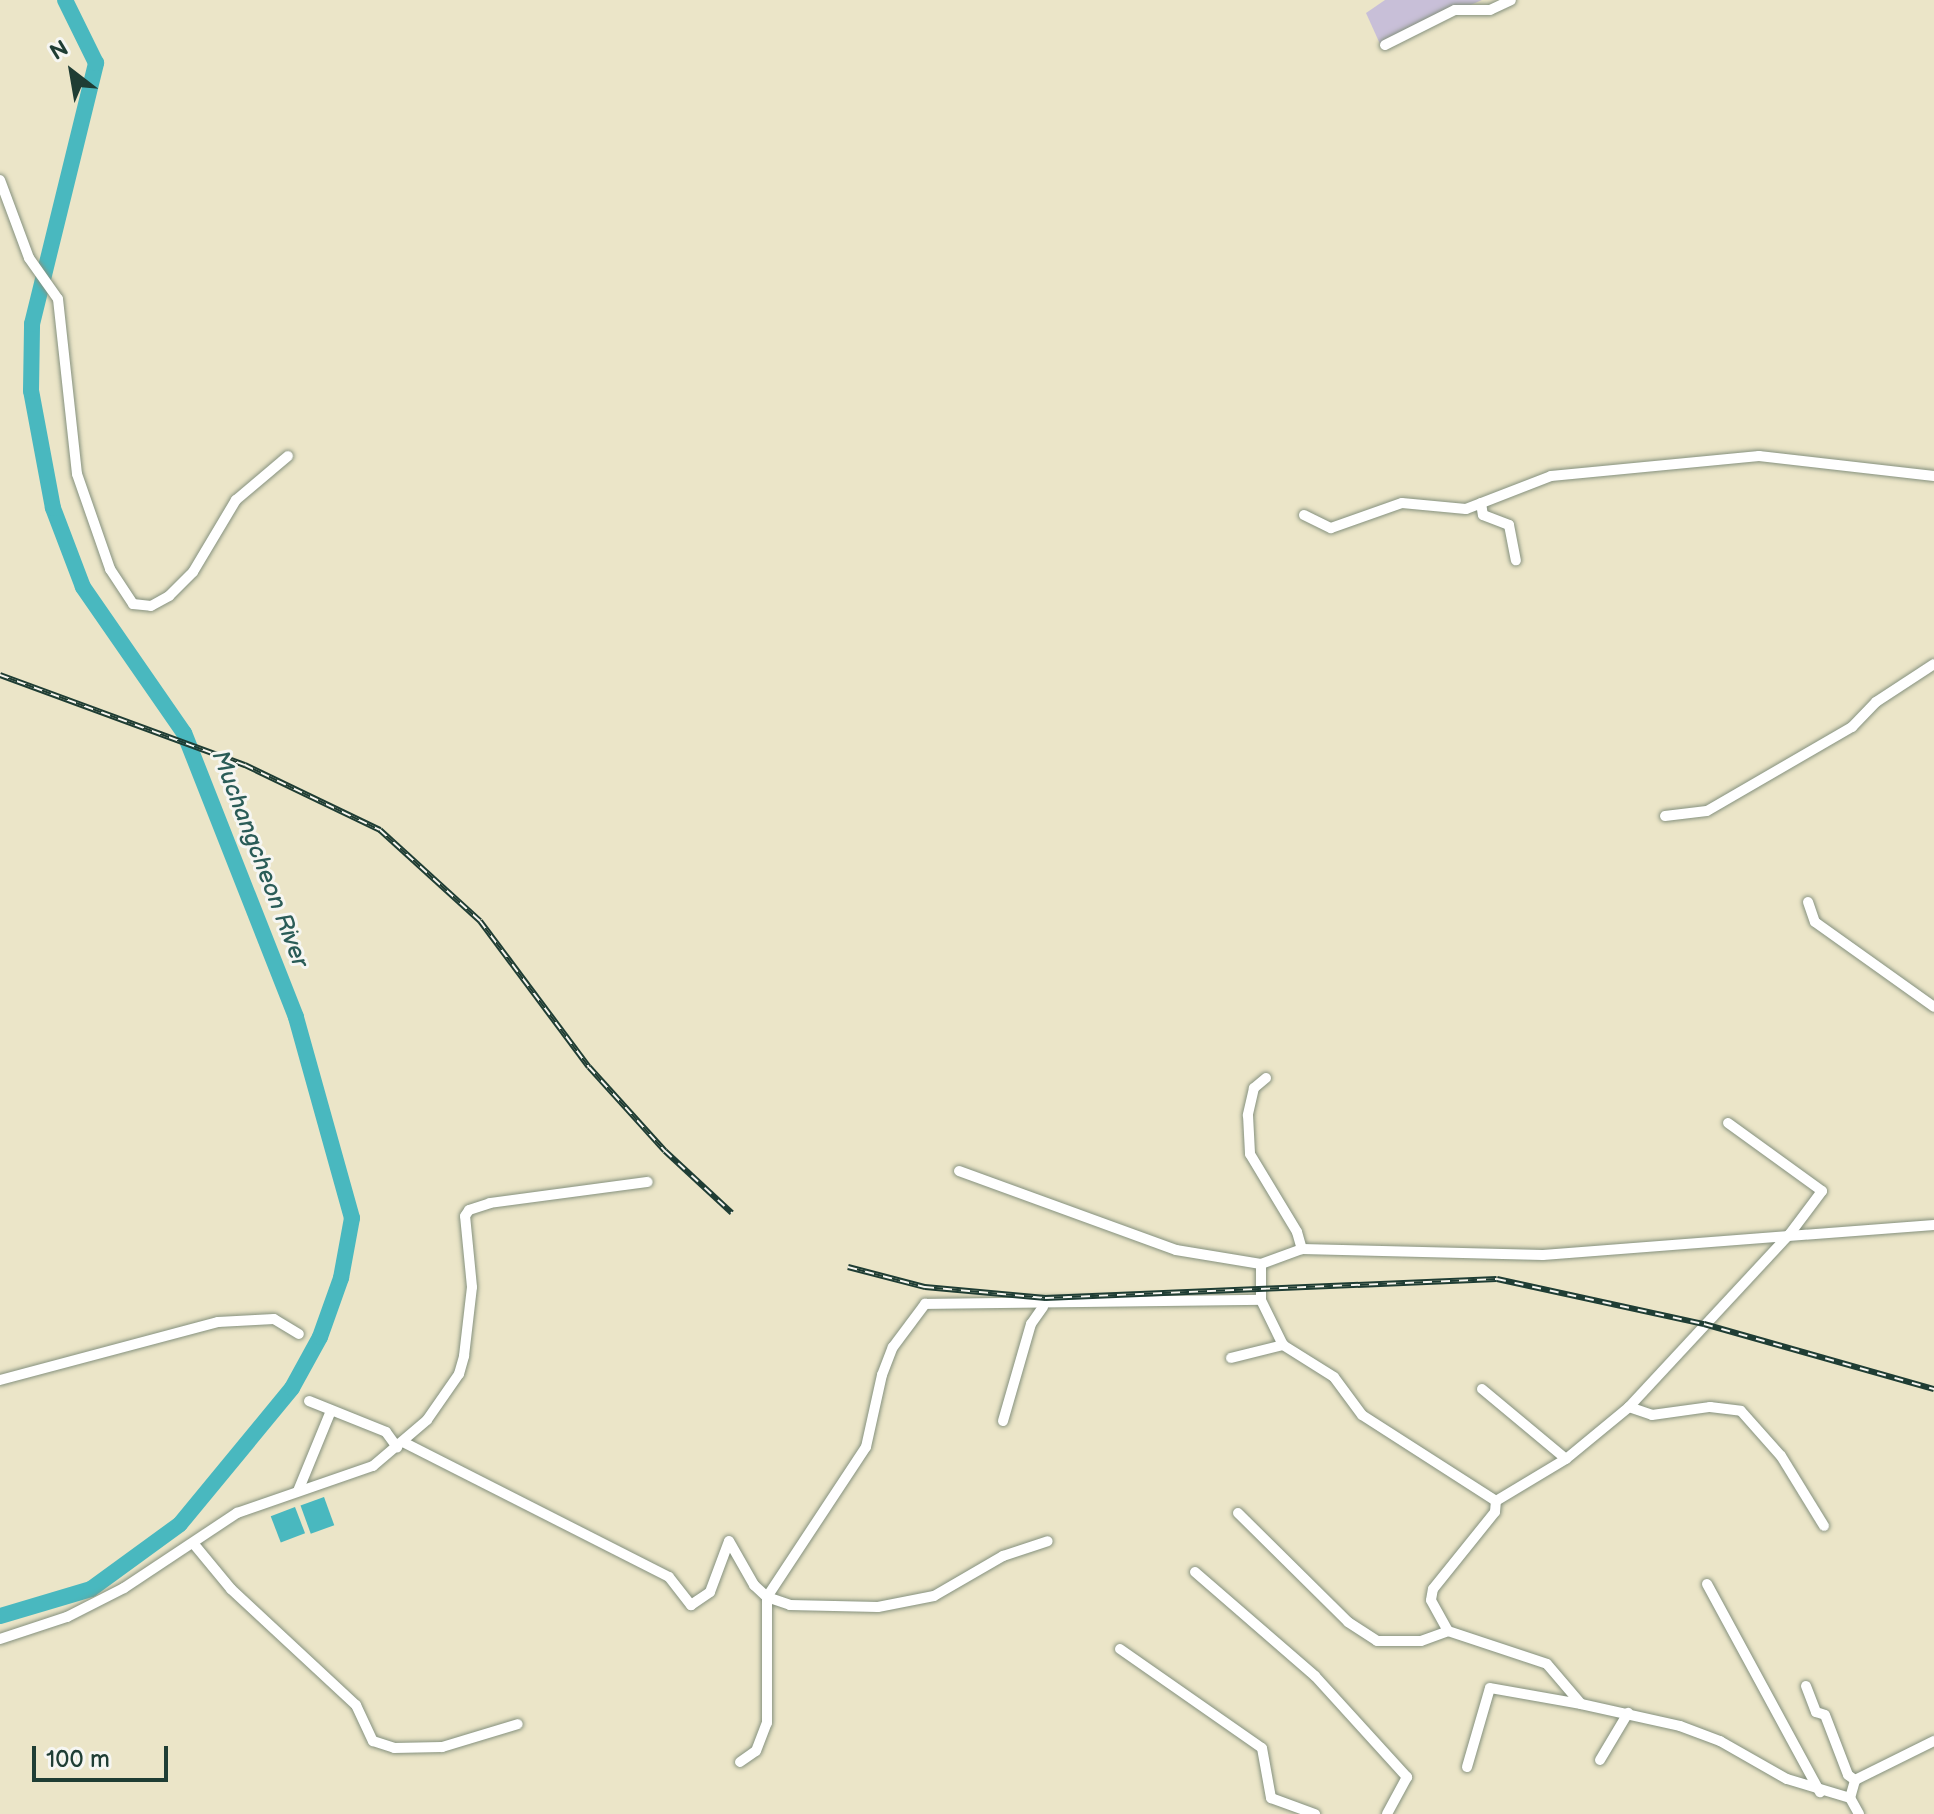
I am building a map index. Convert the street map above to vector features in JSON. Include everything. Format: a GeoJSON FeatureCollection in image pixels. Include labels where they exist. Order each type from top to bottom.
{"type":"FeatureCollection","features":[{"type":"Feature","properties":{"kind":"street"},"geometry":{"type":"LineString","coordinates":[[1385,45],[1455,10],[1490,10],[1511,0]]}},
{"type":"Feature","properties":{"kind":"street"},"geometry":{"type":"LineString","coordinates":[[0,180],[29,258],[58,299],[77,474],[110,569],[133,604],[151,606],[169,596],[193,572],[245,489],[288,456]]}},
{"type":"Feature","properties":{"kind":"street"},"geometry":{"type":"LineString","coordinates":[[1304,515],[1331,528],[1402,503],[1466,509],[1551,476],[1759,456],[1886,466],[1934,476]]}},
{"type":"Feature","properties":{"kind":"street"},"geometry":{"type":"LineString","coordinates":[[1481,503],[1483,515],[1509,525],[1516,560]]}},
{"type":"Feature","properties":{"kind":"street"},"geometry":{"type":"LineString","coordinates":[[1665,816],[1707,811],[1852,727],[1876,702],[1934,664]]}},
{"type":"Feature","properties":{"kind":"street"},"geometry":{"type":"LineString","coordinates":[[1808,902],[1815,922],[1934,1007]]}},
{"type":"Feature","properties":{"kind":"street"},"geometry":{"type":"LineString","coordinates":[[1266,1078],[1254,1088],[1248,1115],[1250,1154],[1302,1249]]}},
{"type":"Feature","properties":{"kind":"street"},"geometry":{"type":"LineString","coordinates":[[1496,1501],[1566,1459],[1629,1407],[1789,1235],[1822,1191],[1728,1123]]}},
{"type":"Feature","properties":{"kind":"street"},"geometry":{"type":"LineString","coordinates":[[959,1171],[1176,1250],[1261,1264],[1302,1249],[1543,1255],[1934,1225]]}},
{"type":"Feature","properties":{"kind":"street"},"geometry":{"type":"LineString","coordinates":[[0,1639],[67,1617],[193,1543],[237,1513],[298,1491],[347,1479],[400,1444],[427,1420],[459,1374],[472,1287],[472,1249],[465,1216],[469,1210],[490,1203],[648,1182]]}},
{"type":"Feature","properties":{"kind":"street"},"geometry":{"type":"LineString","coordinates":[[1261,1264],[1261,1300],[1283,1345],[1334,1377],[1362,1415],[1381,1429],[1496,1501]]}},
{"type":"Feature","properties":{"kind":"street"},"geometry":{"type":"LineString","coordinates":[[740,1762],[756,1751],[767,1723],[767,1597],[866,1447],[882,1375],[914,1315],[925,1304],[1043,1307],[1261,1300]]}},
{"type":"Feature","properties":{"kind":"street"},"geometry":{"type":"LineString","coordinates":[[1003,1421],[1031,1324],[1043,1307]]}},
{"type":"Feature","properties":{"kind":"street"},"geometry":{"type":"LineString","coordinates":[[0,1380],[218,1322],[274,1319],[299,1334]]}},
{"type":"Feature","properties":{"kind":"street"},"geometry":{"type":"LineString","coordinates":[[1231,1358],[1283,1345]]}},
{"type":"Feature","properties":{"kind":"street"},"geometry":{"type":"LineString","coordinates":[[1482,1389],[1566,1459]]}},
{"type":"Feature","properties":{"kind":"street"},"geometry":{"type":"LineString","coordinates":[[309,1401],[330,1413],[386,1432],[400,1444],[669,1577],[691,1605],[710,1592],[729,1541],[754,1585],[767,1597],[790,1605],[910,1605],[962,1584],[1003,1556],[1048,1541]]}},
{"type":"Feature","properties":{"kind":"street"},"geometry":{"type":"LineString","coordinates":[[1629,1407],[1652,1415],[1710,1407],[1741,1411],[1781,1456],[1824,1526]]}},
{"type":"Feature","properties":{"kind":"street"},"geometry":{"type":"LineString","coordinates":[[298,1491],[330,1413]]}},
{"type":"Feature","properties":{"kind":"street"},"geometry":{"type":"LineString","coordinates":[[1448,1631],[1431,1600],[1433,1589],[1495,1512],[1496,1501]]}},
{"type":"Feature","properties":{"kind":"street"},"geometry":{"type":"LineString","coordinates":[[1238,1513],[1348,1622],[1377,1641],[1421,1641],[1448,1631],[1547,1664],[1581,1704]]}},
{"type":"Feature","properties":{"kind":"street"},"geometry":{"type":"LineString","coordinates":[[193,1543],[231,1589],[356,1705],[373,1741],[394,1748],[442,1747],[518,1724]]}},
{"type":"Feature","properties":{"kind":"street"},"geometry":{"type":"LineString","coordinates":[[1195,1572],[1315,1676],[1407,1777],[1387,1814]]}},
{"type":"Feature","properties":{"kind":"street"},"geometry":{"type":"LineString","coordinates":[[1707,1584],[1820,1792]]}},
{"type":"Feature","properties":{"kind":"street"},"geometry":{"type":"LineString","coordinates":[[1120,1649],[1262,1748],[1271,1798],[1315,1814]]}},
{"type":"Feature","properties":{"kind":"street"},"geometry":{"type":"LineString","coordinates":[[1806,1686],[1816,1712],[1825,1715],[1848,1775],[1855,1780]]}},
{"type":"Feature","properties":{"kind":"street"},"geometry":{"type":"LineString","coordinates":[[1467,1767],[1490,1688],[1628,1713],[1720,1741],[1820,1792],[1850,1798]]}},
{"type":"Feature","properties":{"kind":"street"},"geometry":{"type":"LineString","coordinates":[[1600,1760],[1628,1713]]}},
{"type":"Feature","properties":{"kind":"street"},"geometry":{"type":"LineString","coordinates":[[1859,1814],[1850,1798],[1855,1780],[1934,1741]]}},
{"type":"Feature","properties":{"kind":"shaded area"},"geometry":{"type":"Polygon","coordinates":[[[1385,0],[1482,0],[1380,44],[1366,13],[1385,0]]]}},
{"type":"Feature","properties":{"kind":"water"},"geometry":{"type":"Polygon","coordinates":[[[324,1497],[334,1525],[311,1534],[301,1506],[324,1497]]]}},
{"type":"Feature","properties":{"kind":"water"},"geometry":{"type":"Polygon","coordinates":[[[295,1507],[305,1533],[281,1542],[271,1516],[295,1507]]]}},
{"type":"Feature","properties":{"kind":"waterway","name":"Muchangcheon River"},"geometry":{"type":"LineString","coordinates":[[0,1616],[91,1589],[180,1524],[292,1388],[320,1337],[341,1278],[352,1218],[296,1017],[184,733],[83,587],[53,508],[31,391],[32,324],[96,63],[65,0]]}},
{"type":"Feature","properties":{"kind":"railway"},"geometry":{"type":"LineString","coordinates":[[0,675],[245,765],[380,830],[480,921],[589,1067],[665,1151],[732,1213]]}},
{"type":"Feature","properties":{"kind":"railway"},"geometry":{"type":"LineString","coordinates":[[848,1267],[925,1287],[1045,1298],[1497,1279],[1704,1324],[1934,1389]]}}]}
